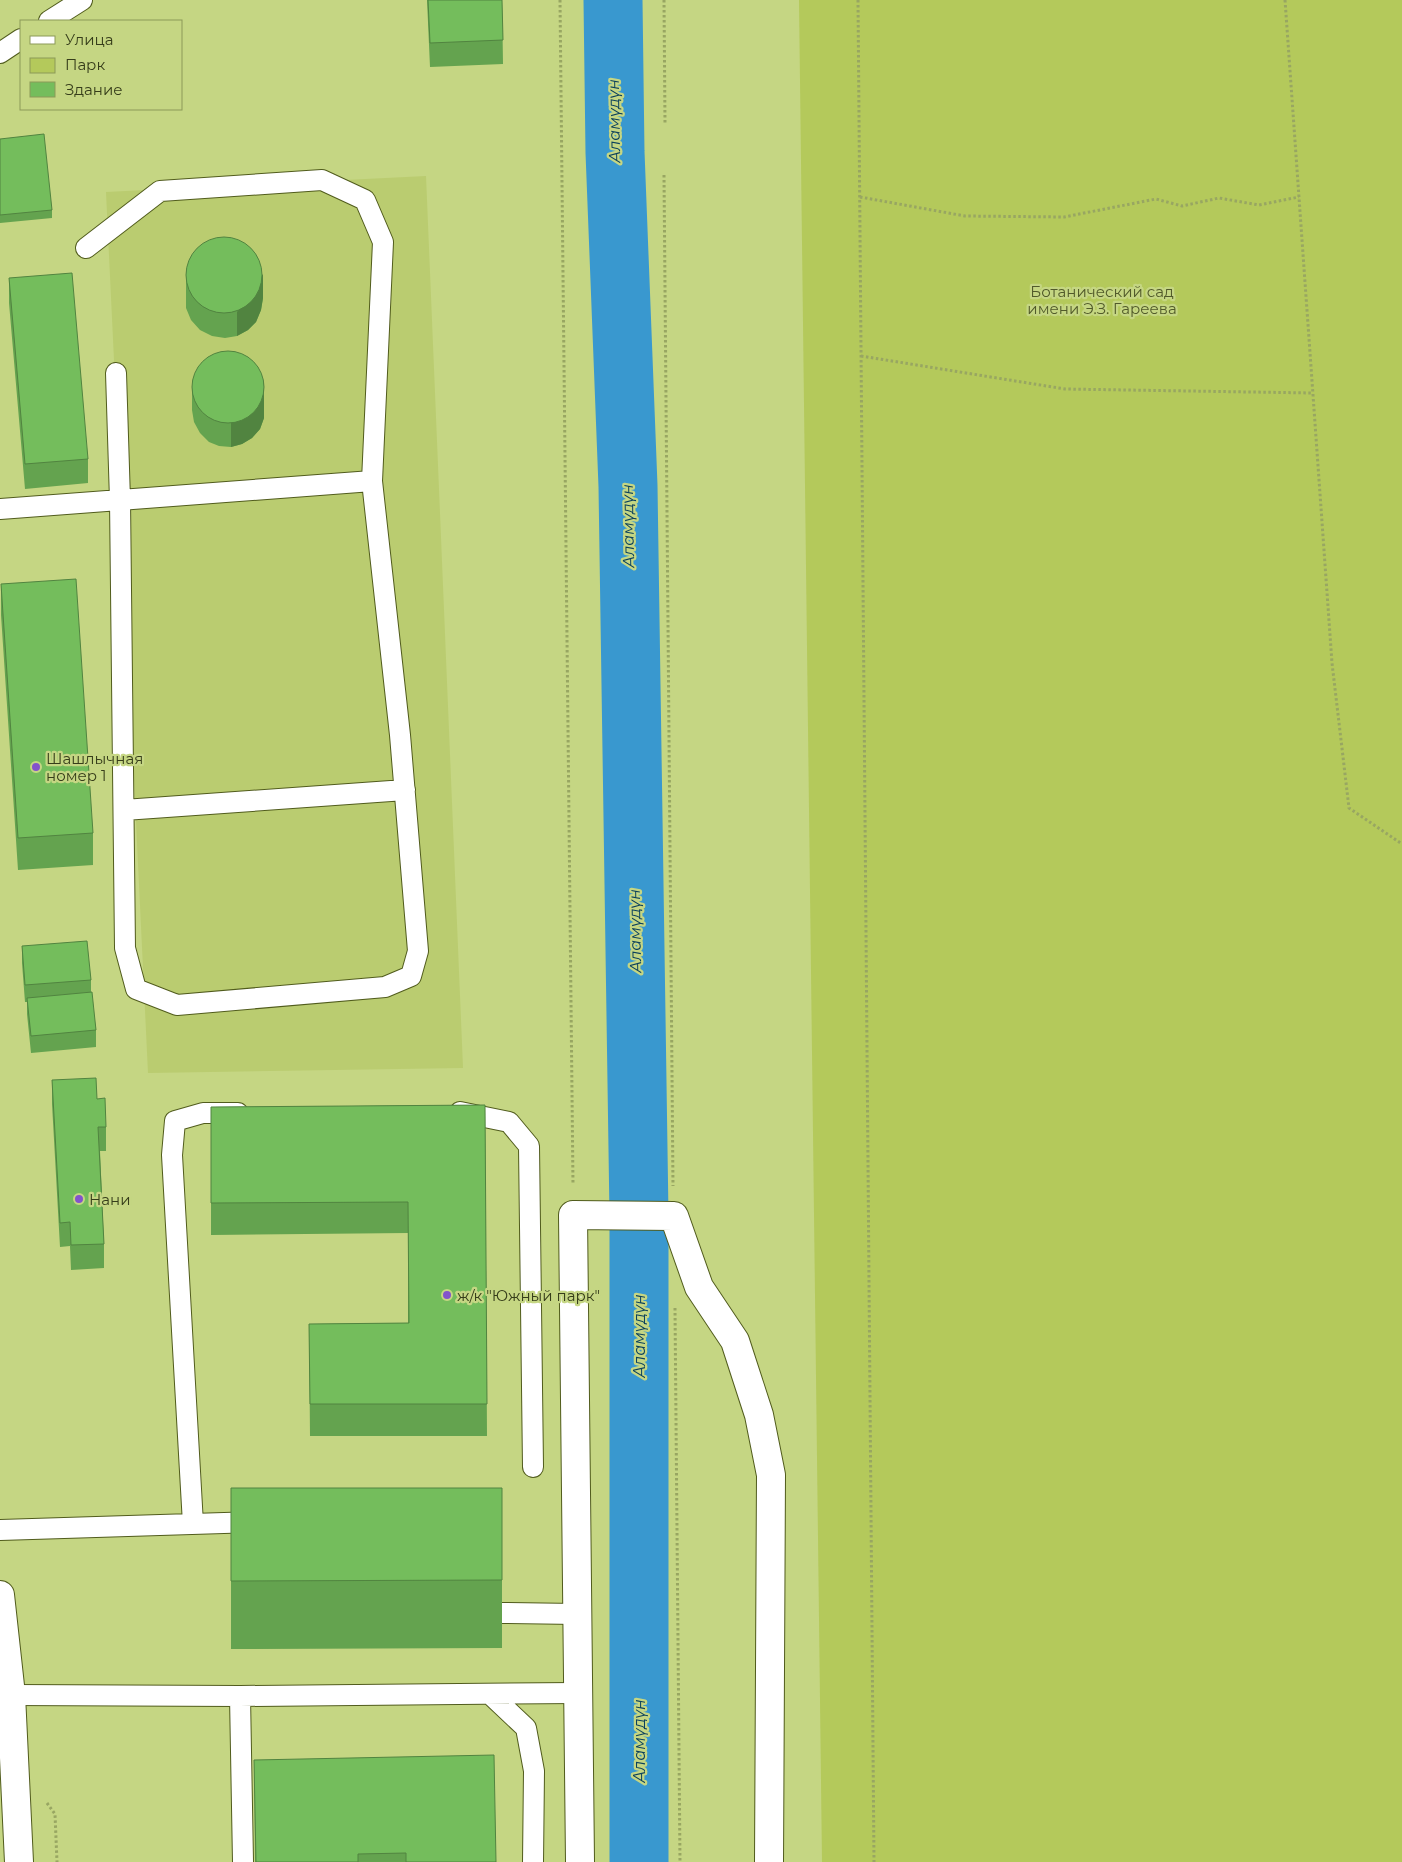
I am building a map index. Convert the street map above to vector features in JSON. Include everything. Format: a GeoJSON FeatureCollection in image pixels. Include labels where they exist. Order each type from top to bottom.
{"type":"FeatureCollection","features":[{"type":"Feature","properties":{"kind":"street"},"geometry":{"type":"LineString","coordinates":[[580,1862],[577,1614],[577,1215],[666,1216],[699,1287],[735,1341],[759,1414],[771,1475],[769,1862]]}},
{"type":"Feature","properties":{"kind":"street"},"geometry":{"type":"LineString","coordinates":[[0,1595],[11,1695],[19,1862]]}},
{"type":"Feature","properties":{"kind":"lane"},"geometry":{"type":"LineString","coordinates":[[51,20],[82,0]]}},
{"type":"Feature","properties":{"kind":"lane"},"geometry":{"type":"LineString","coordinates":[[0,53],[20,40]]}},
{"type":"Feature","properties":{"kind":"lane"},"geometry":{"type":"LineString","coordinates":[[86,248],[160,191],[322,180],[365,200],[383,242],[372,480],[405,790],[418,950],[411,976],[385,987],[177,1006],[136,989],[125,948],[120,500],[116,373]]}},
{"type":"Feature","properties":{"kind":"lane"},"geometry":{"type":"LineString","coordinates":[[0,509],[372,480]]}},
{"type":"Feature","properties":{"kind":"lane"},"geometry":{"type":"LineString","coordinates":[[124,810],[405,790]]}},
{"type":"Feature","properties":{"kind":"lane"},"geometry":{"type":"LineString","coordinates":[[193,1524],[172,1155],[175,1121],[203,1113],[253,1112]]}},
{"type":"Feature","properties":{"kind":"lane"},"geometry":{"type":"LineString","coordinates":[[442,1112],[462,1112],[509,1122],[529,1146],[533,1467]]}},
{"type":"Feature","properties":{"kind":"lane"},"geometry":{"type":"LineString","coordinates":[[0,1530],[281,1521]]}},
{"type":"Feature","properties":{"kind":"lane"},"geometry":{"type":"LineString","coordinates":[[502,1613],[577,1614]]}},
{"type":"Feature","properties":{"kind":"lane"},"geometry":{"type":"LineString","coordinates":[[11,1695],[240,1696],[578,1693]]}},
{"type":"Feature","properties":{"kind":"lane"},"geometry":{"type":"LineString","coordinates":[[491,1695],[526,1728],[534,1771],[533,1862]]}},
{"type":"Feature","properties":{"kind":"lane"},"geometry":{"type":"LineString","coordinates":[[240,1696],[243,1862]]}},
{"type":"Feature","properties":{"kind":"path"},"geometry":{"type":"LineString","coordinates":[[560,0],[577,1215]]}},
{"type":"Feature","properties":{"kind":"path"},"geometry":{"type":"LineString","coordinates":[[664,0],[665,123]]}},
{"type":"Feature","properties":{"kind":"path"},"geometry":{"type":"LineString","coordinates":[[858,0],[874,1862]]}},
{"type":"Feature","properties":{"kind":"path"},"geometry":{"type":"LineString","coordinates":[[1285,0],[1332,663],[1349,808],[1402,844]]}},
{"type":"Feature","properties":{"kind":"path"},"geometry":{"type":"LineString","coordinates":[[664,175],[666,1216]]}},
{"type":"Feature","properties":{"kind":"path"},"geometry":{"type":"LineString","coordinates":[[860,197],[965,216],[1064,217],[1156,199],[1182,206],[1219,198],[1260,205],[1299,196]]}},
{"type":"Feature","properties":{"kind":"path"},"geometry":{"type":"LineString","coordinates":[[861,356],[1065,390],[1313,393]]}},
{"type":"Feature","properties":{"kind":"path"},"geometry":{"type":"LineString","coordinates":[[674,1305],[680,1862]]}},
{"type":"Feature","properties":{"kind":"path"},"geometry":{"type":"LineString","coordinates":[[43,1797],[55,1814],[57,1862]]}},
{"type":"Feature","properties":{"kind":"shaded area"},"geometry":{"type":"Polygon","coordinates":[[[426,176],[463,1068],[148,1073],[106,192],[426,176]]]}},
{"type":"Feature","properties":{"kind":"green space","name":"Ботанический сад имени Э.З. Гареева"},"geometry":{"type":"Polygon","coordinates":[[[799,0],[1402,0],[1402,1862],[822,1862],[799,0]]]}},
{"type":"Feature","properties":{"kind":"building"},"geometry":{"type":"Polygon","coordinates":[[[428,0],[502,0],[503,40],[430,43],[428,0]]]}},
{"type":"Feature","properties":{"kind":"building"},"geometry":{"type":"Polygon","coordinates":[[[44,134],[52,210],[0,215],[0,139],[44,134]]]}},
{"type":"Feature","properties":{"kind":"building"},"geometry":{"type":"Polygon","coordinates":[[[224,237],[239,240],[251,248],[259,260],[262,275],[259,290],[251,302],[239,310],[224,313],[209,310],[197,302],[189,290],[186,275],[189,260],[197,248],[209,240],[224,237]]]}},
{"type":"Feature","properties":{"kind":"building"},"geometry":{"type":"Polygon","coordinates":[[[72,273],[88,459],[25,464],[9,278],[72,273]]]}},
{"type":"Feature","properties":{"kind":"building"},"geometry":{"type":"Polygon","coordinates":[[[228,351],[248,357],[258,367],[264,387],[258,407],[248,417],[228,423],[208,417],[198,407],[192,387],[198,367],[208,357],[228,351]]]}},
{"type":"Feature","properties":{"kind":"building"},"geometry":{"type":"Polygon","coordinates":[[[76,579],[93,833],[18,838],[1,584],[76,579]]]}},
{"type":"Feature","properties":{"kind":"building"},"geometry":{"type":"Polygon","coordinates":[[[87,941],[91,980],[25,985],[22,946],[87,941]]]}},
{"type":"Feature","properties":{"kind":"building"},"geometry":{"type":"Polygon","coordinates":[[[92,992],[96,1030],[31,1036],[27,998],[92,992]]]}},
{"type":"Feature","properties":{"kind":"building","name":"Нани"},"geometry":{"type":"Polygon","coordinates":[[[96,1078],[97,1099],[105,1098],[106,1127],[98,1127],[104,1244],[71,1245],[70,1222],[60,1223],[52,1080],[96,1078]]]}},
{"type":"Feature","properties":{"kind":"building","name":"ж/к \"Южный парк\""},"geometry":{"type":"Polygon","coordinates":[[[485,1105],[487,1404],[310,1404],[309,1324],[409,1323],[408,1202],[211,1203],[211,1107],[485,1105]]]}},
{"type":"Feature","properties":{"kind":"building"},"geometry":{"type":"Polygon","coordinates":[[[231,1488],[502,1488],[502,1580],[231,1581],[231,1488]]]}},
{"type":"Feature","properties":{"kind":"building"},"geometry":{"type":"Polygon","coordinates":[[[494,1755],[496,1862],[406,1862],[406,1853],[358,1854],[358,1862],[256,1862],[254,1760],[494,1755]]]}},
{"type":"Feature","properties":{"kind":"waterway","name":"Аламүдүн"},"geometry":{"type":"LineString","coordinates":[[613,0],[615,152],[628,486],[639,1215],[639,1862]]}},
{"type":"Feature","properties":{"kind":"place","name":"Шашлычная номер 1"},"geometry":{"type":"Point","coordinates":[36,767]}},
{"type":"Feature","properties":{"kind":"place","name":"Нани"},"geometry":{"type":"Point","coordinates":[79,1199]}},
{"type":"Feature","properties":{"kind":"place","name":"ж/к \"Южный парк\""},"geometry":{"type":"Point","coordinates":[447,1295]}}]}
